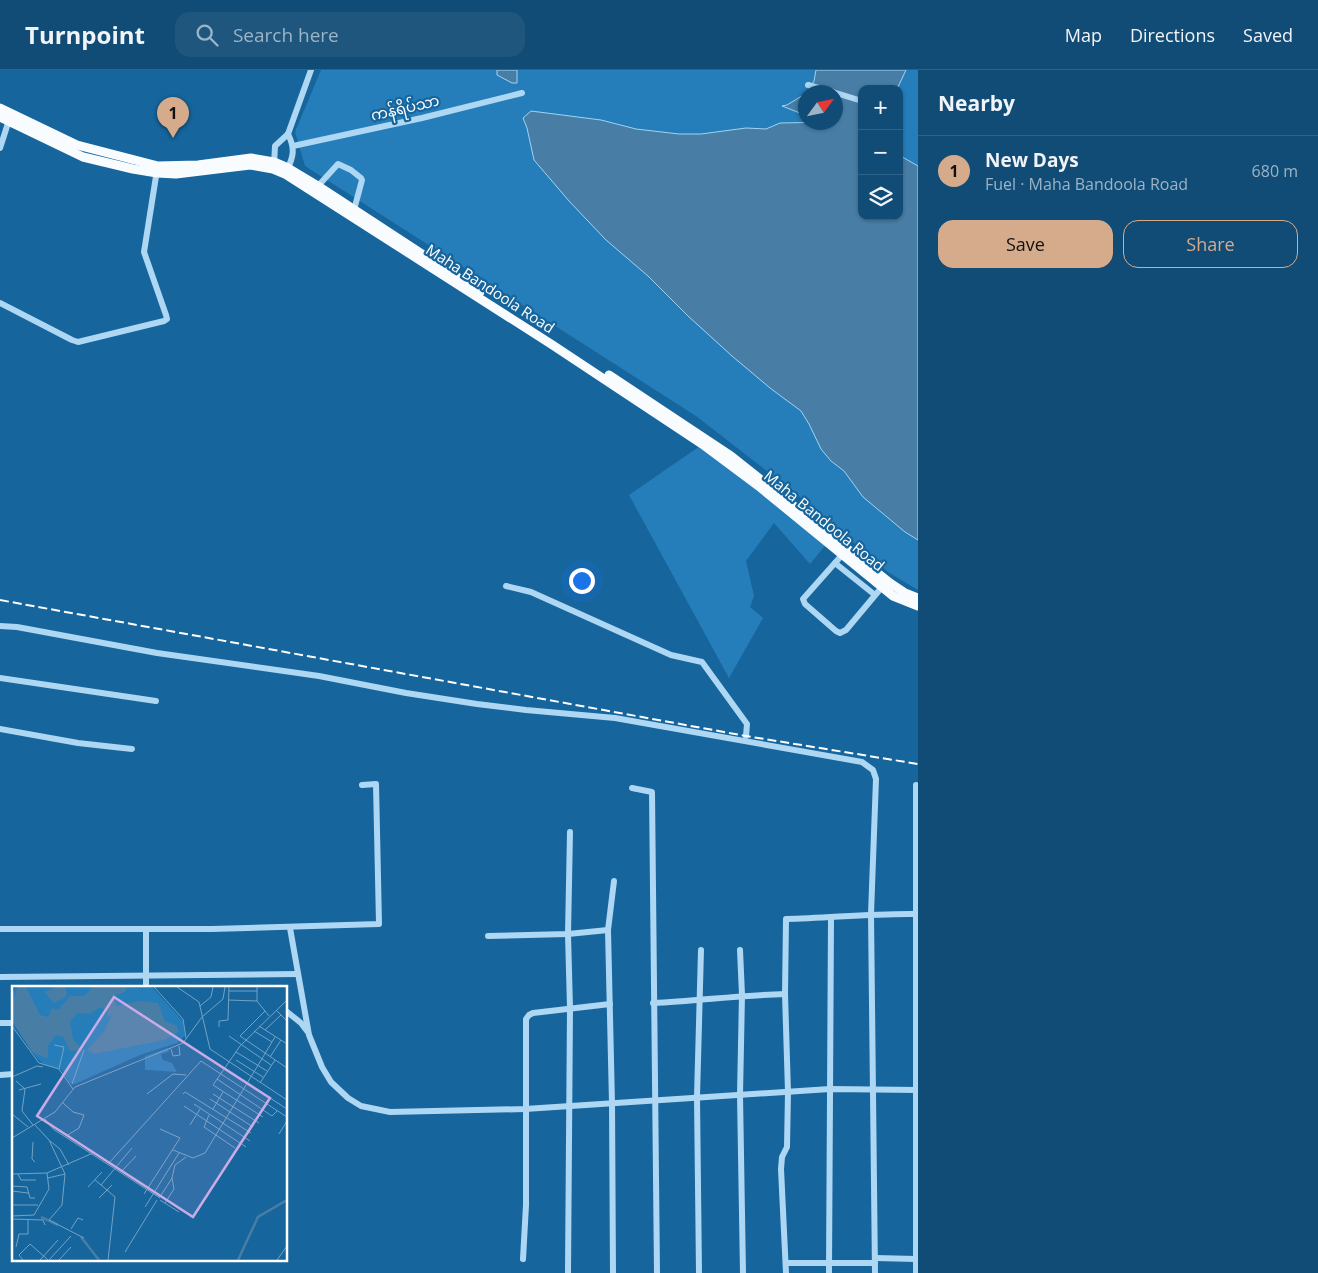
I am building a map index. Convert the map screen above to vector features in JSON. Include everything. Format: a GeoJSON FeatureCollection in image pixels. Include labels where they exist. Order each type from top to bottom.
{"type":"FeatureCollection","features":[{"type":"Feature","properties":{"kind":"main road","name":"Maha Bandoola Road"},"geometry":{"type":"LineString","coordinates":[[0,108],[6,117],[78,145],[157,170],[251,158],[274,165],[318,186],[704,438],[765,482],[890,583],[905,593],[918,598]]}},
{"type":"Feature","properties":{"kind":"main road","name":"Maha Bandoola Road"},"geometry":{"type":"LineString","coordinates":[[286,171],[702,444],[761,488],[882,587],[900,600],[918,606]]}},
{"type":"Feature","properties":{"kind":"street"},"geometry":{"type":"LineString","coordinates":[[274,165],[275,146],[288,134],[311,70]]}},
{"type":"Feature","properties":{"kind":"street","name":"ကန်ရိပ်သာ"},"geometry":{"type":"LineString","coordinates":[[293,146],[422,118],[522,92]]}},
{"type":"Feature","properties":{"kind":"street"},"geometry":{"type":"LineString","coordinates":[[843,95],[858,99]]}},
{"type":"Feature","properties":{"kind":"street"},"geometry":{"type":"LineString","coordinates":[[0,148],[6,117]]}},
{"type":"Feature","properties":{"kind":"street"},"geometry":{"type":"LineString","coordinates":[[286,171],[293,158],[293,146],[288,134]]}},
{"type":"Feature","properties":{"kind":"street"},"geometry":{"type":"LineString","coordinates":[[318,186],[338,164],[351,170],[362,180],[354,210]]}},
{"type":"Feature","properties":{"kind":"street"},"geometry":{"type":"LineString","coordinates":[[0,303],[78,342],[167,319],[144,252],[157,170]]}},
{"type":"Feature","properties":{"kind":"street"},"geometry":{"type":"LineString","coordinates":[[842,554],[803,599],[805,604],[836,631],[840,633],[846,630],[882,587]]}},
{"type":"Feature","properties":{"kind":"street"},"geometry":{"type":"LineString","coordinates":[[835,563],[875,595]]}},
{"type":"Feature","properties":{"kind":"street"},"geometry":{"type":"LineString","coordinates":[[506,586],[531,592],[671,655],[702,662],[747,724],[746,736]]}},
{"type":"Feature","properties":{"kind":"street"},"geometry":{"type":"LineString","coordinates":[[0,626],[22,628],[157,653],[318,676],[477,704],[615,718],[862,762],[872,770],[876,779],[871,914],[875,1273]]}},
{"type":"Feature","properties":{"kind":"street"},"geometry":{"type":"LineString","coordinates":[[0,678],[156,700]]}},
{"type":"Feature","properties":{"kind":"street"},"geometry":{"type":"LineString","coordinates":[[0,729],[78,744],[132,749]]}},
{"type":"Feature","properties":{"kind":"street"},"geometry":{"type":"LineString","coordinates":[[0,929],[290,928],[379,924],[376,784],[362,785]]}},
{"type":"Feature","properties":{"kind":"street"},"geometry":{"type":"LineString","coordinates":[[916,785],[916,1273]]}},
{"type":"Feature","properties":{"kind":"street"},"geometry":{"type":"LineString","coordinates":[[632,788],[652,792],[657,1273]]}},
{"type":"Feature","properties":{"kind":"street"},"geometry":{"type":"LineString","coordinates":[[568,1273],[570,1008],[568,934],[570,832]]}},
{"type":"Feature","properties":{"kind":"street"},"geometry":{"type":"LineString","coordinates":[[612,1273],[612,1103],[608,930],[614,881]]}},
{"type":"Feature","properties":{"kind":"street"},"geometry":{"type":"LineString","coordinates":[[786,1273],[781,1169],[782,1157],[787,1147],[788,1092],[784,994],[786,919],[831,918],[871,914],[917,914]]}},
{"type":"Feature","properties":{"kind":"street"},"geometry":{"type":"LineString","coordinates":[[830,1273],[831,918]]}},
{"type":"Feature","properties":{"kind":"street"},"geometry":{"type":"LineString","coordinates":[[290,928],[309,1035]]}},
{"type":"Feature","properties":{"kind":"street"},"geometry":{"type":"LineString","coordinates":[[146,929],[146,986]]}},
{"type":"Feature","properties":{"kind":"street"},"geometry":{"type":"LineString","coordinates":[[488,936],[568,934],[608,930]]}},
{"type":"Feature","properties":{"kind":"street"},"geometry":{"type":"LineString","coordinates":[[699,1273],[697,1097],[701,950]]}},
{"type":"Feature","properties":{"kind":"street"},"geometry":{"type":"LineString","coordinates":[[740,950],[742,995],[740,1095],[743,1273]]}},
{"type":"Feature","properties":{"kind":"street"},"geometry":{"type":"LineString","coordinates":[[0,976],[298,974]]}},
{"type":"Feature","properties":{"kind":"street"},"geometry":{"type":"LineString","coordinates":[[653,1003],[742,995],[784,994]]}},
{"type":"Feature","properties":{"kind":"street"},"geometry":{"type":"LineString","coordinates":[[523,1259],[526,1204],[526,1019],[533,1013],[610,1004]]}},
{"type":"Feature","properties":{"kind":"street"},"geometry":{"type":"LineString","coordinates":[[288,1013],[301,1023],[309,1035],[322,1067],[332,1082],[348,1098],[361,1106],[390,1112],[526,1109],[830,1089],[917,1090]]}},
{"type":"Feature","properties":{"kind":"street"},"geometry":{"type":"LineString","coordinates":[[786,1262],[916,1259]]}},
{"type":"Feature","properties":{"kind":"shaded area"},"geometry":{"type":"Polygon","coordinates":[[[321,70],[918,70],[918,590],[888,572],[794,492],[696,416],[305,166],[295,132],[321,70]]]}},
{"type":"Feature","properties":{"kind":"shaded area"},"geometry":{"type":"Polygon","coordinates":[[[497,70],[517,70],[517,83],[512,83],[497,75],[497,70]]]}},
{"type":"Feature","properties":{"kind":"shaded area"},"geometry":{"type":"Polygon","coordinates":[[[816,70],[906,70],[899,85],[858,85],[858,220],[903,220],[903,157],[918,166],[918,540],[905,532],[863,497],[844,471],[831,461],[821,449],[801,411],[732,356],[648,276],[606,240],[569,201],[534,160],[523,118],[531,111],[601,120],[636,129],[679,134],[701,134],[746,128],[766,129],[780,123],[798,123],[798,130],[843,130],[843,85],[811,85],[816,70]]]}},
{"type":"Feature","properties":{"kind":"shaded area"},"geometry":{"type":"Polygon","coordinates":[[[798,98],[798,112],[782,106],[798,98]]]}},
{"type":"Feature","properties":{"kind":"shaded area"},"geometry":{"type":"Polygon","coordinates":[[[703,444],[828,542],[810,564],[774,523],[746,561],[754,596],[750,607],[763,618],[729,678],[629,495],[703,444]]]}},
{"type":"Feature","properties":{"kind":"railway"},"geometry":{"type":"LineString","coordinates":[[0,600],[746,736],[918,764]]}},
{"type":"Feature","properties":{"kind":"place","name":"New Days"},"geometry":{"type":"Point","coordinates":[173,138]}}]}
